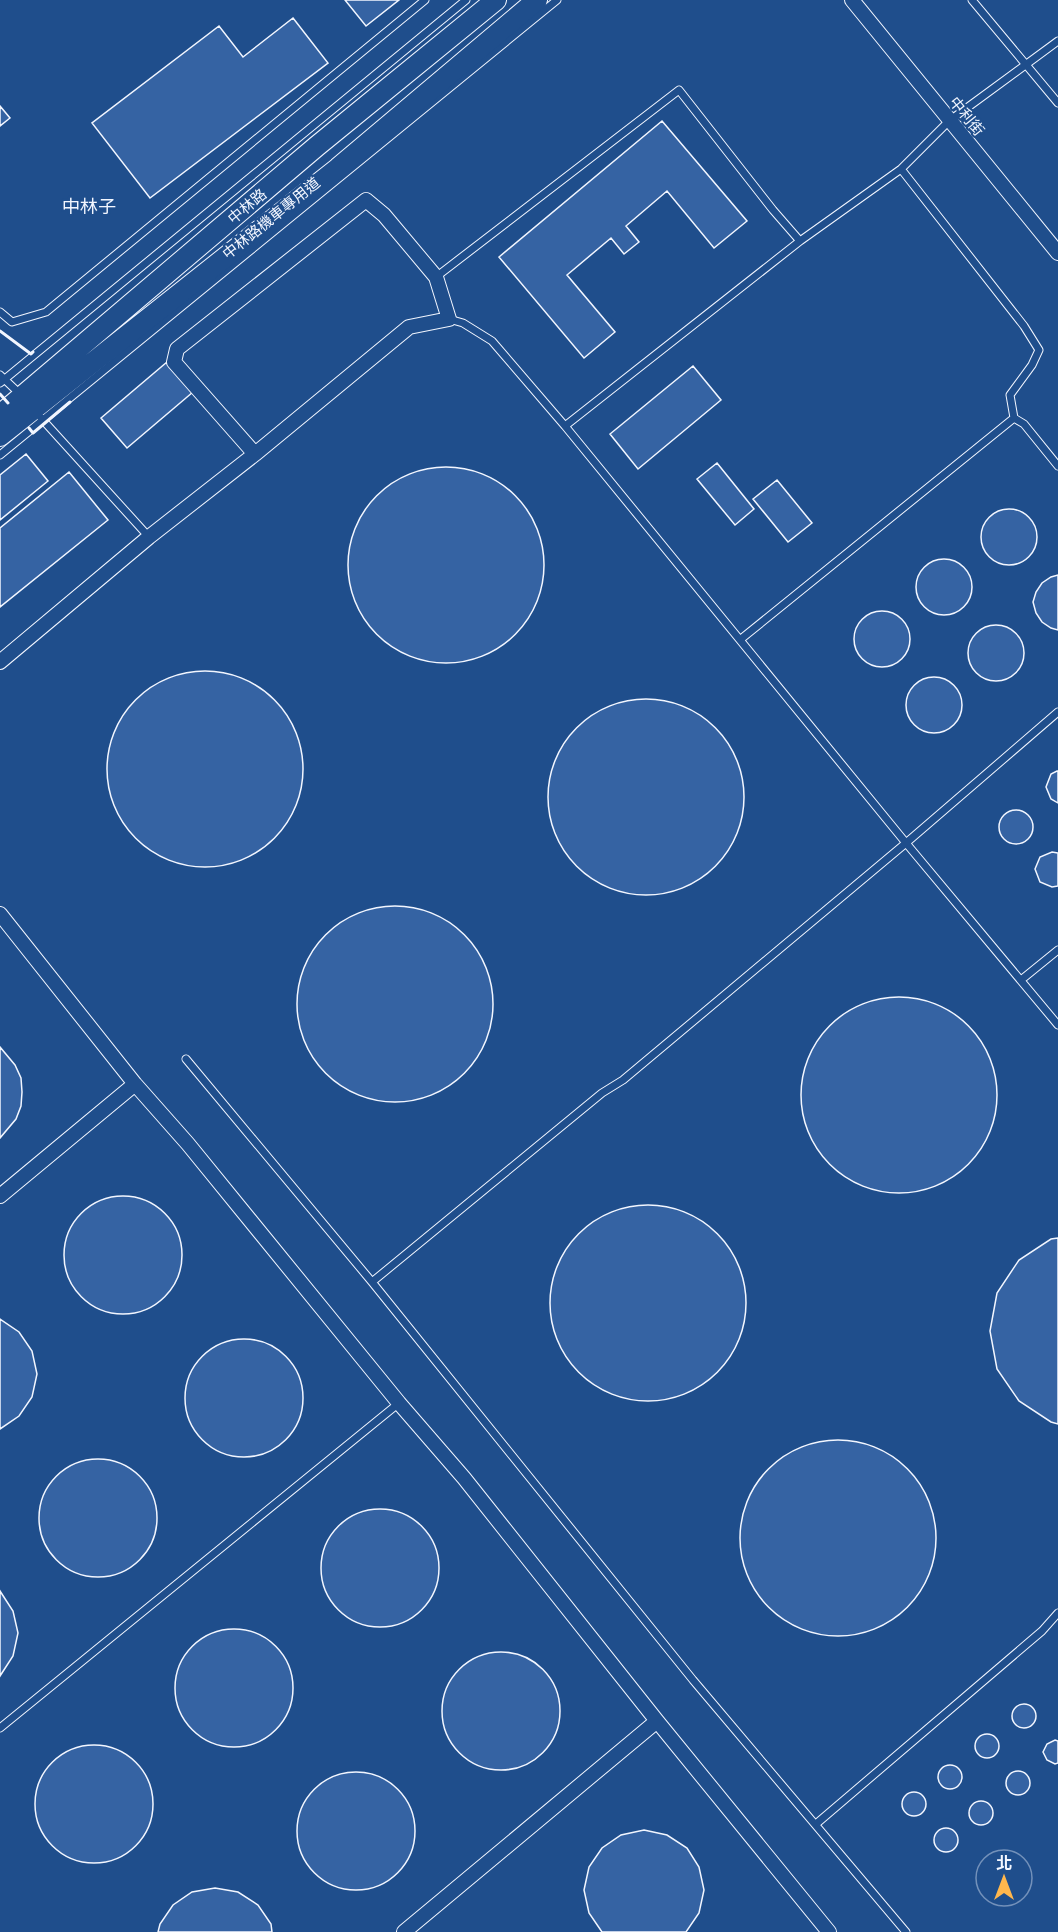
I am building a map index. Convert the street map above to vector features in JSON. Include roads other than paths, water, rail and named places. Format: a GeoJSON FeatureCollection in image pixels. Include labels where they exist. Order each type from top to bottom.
{"type":"FeatureCollection","features":[{"type":"Feature","properties":{"kind":"street","name":"中林路"},"geometry":{"type":"LineString","coordinates":[[0,415],[33,408],[317,146],[496,0]]}},
{"type":"Feature","properties":{"kind":"street"},"geometry":{"type":"LineString","coordinates":[[0,436],[338,168],[537,0]]}},
{"type":"Feature","properties":{"kind":"street","name":"中利街"},"geometry":{"type":"LineString","coordinates":[[852,0],[1058,253]]}},
{"type":"Feature","properties":{"kind":"street"},"geometry":{"type":"LineString","coordinates":[[0,662],[149,537],[255,454],[409,327],[449,320],[436,277],[384,215],[366,200],[177,349],[174,362],[255,454]]}},
{"type":"Feature","properties":{"kind":"street"},"geometry":{"type":"LineString","coordinates":[[0,914],[135,1084],[188,1144],[464,1478],[657,1721],[829,1932]]}},
{"type":"Feature","properties":{"kind":"street"},"geometry":{"type":"LineString","coordinates":[[0,1196],[135,1084]]}},
{"type":"Feature","properties":{"kind":"street"},"geometry":{"type":"LineString","coordinates":[[404,1932],[657,1721]]}},
{"type":"Feature","properties":{"kind":"lane"},"geometry":{"type":"LineString","coordinates":[[0,312],[12,321],[46,312],[425,0]]}},
{"type":"Feature","properties":{"kind":"lane"},"geometry":{"type":"LineString","coordinates":[[149,537],[33,408],[1,380],[466,0]]}},
{"type":"Feature","properties":{"kind":"lane","name":"中林路機車專用道"},"geometry":{"type":"LineString","coordinates":[[0,455],[33,408],[161,326],[557,0]]}},
{"type":"Feature","properties":{"kind":"lane"},"geometry":{"type":"LineString","coordinates":[[972,0],[1058,103]]}},
{"type":"Feature","properties":{"kind":"lane"},"geometry":{"type":"LineString","coordinates":[[566,426],[800,241],[901,169],[949,121],[1058,41]]}},
{"type":"Feature","properties":{"kind":"lane"},"geometry":{"type":"LineString","coordinates":[[436,277],[679,90],[800,241]]}},
{"type":"Feature","properties":{"kind":"lane"},"geometry":{"type":"LineString","coordinates":[[901,169],[1024,326],[1039,350],[1032,365],[1010,395],[1014,418],[1024,424],[1058,466]]}},
{"type":"Feature","properties":{"kind":"lane"},"geometry":{"type":"LineString","coordinates":[[449,320],[463,323],[492,341],[566,426],[1058,1026]]}},
{"type":"Feature","properties":{"kind":"lane"},"geometry":{"type":"LineString","coordinates":[[741,639],[1014,418]]}},
{"type":"Feature","properties":{"kind":"lane"},"geometry":{"type":"LineString","coordinates":[[372,1282],[602,1093],[623,1080],[906,843],[1058,712]]}},
{"type":"Feature","properties":{"kind":"lane"},"geometry":{"type":"LineString","coordinates":[[1021,981],[1058,950]]}},
{"type":"Feature","properties":{"kind":"lane"},"geometry":{"type":"LineString","coordinates":[[186,1059],[372,1282],[693,1680],[906,1932]]}},
{"type":"Feature","properties":{"kind":"lane"},"geometry":{"type":"LineString","coordinates":[[0,1728],[399,1402]]}},
{"type":"Feature","properties":{"kind":"lane"},"geometry":{"type":"LineString","coordinates":[[816,1824],[1042,1631],[1058,1613]]}},
{"type":"Feature","properties":{"kind":"district","name":"中林子"},"geometry":{"type":"Point","coordinates":[89,206]}}]}
